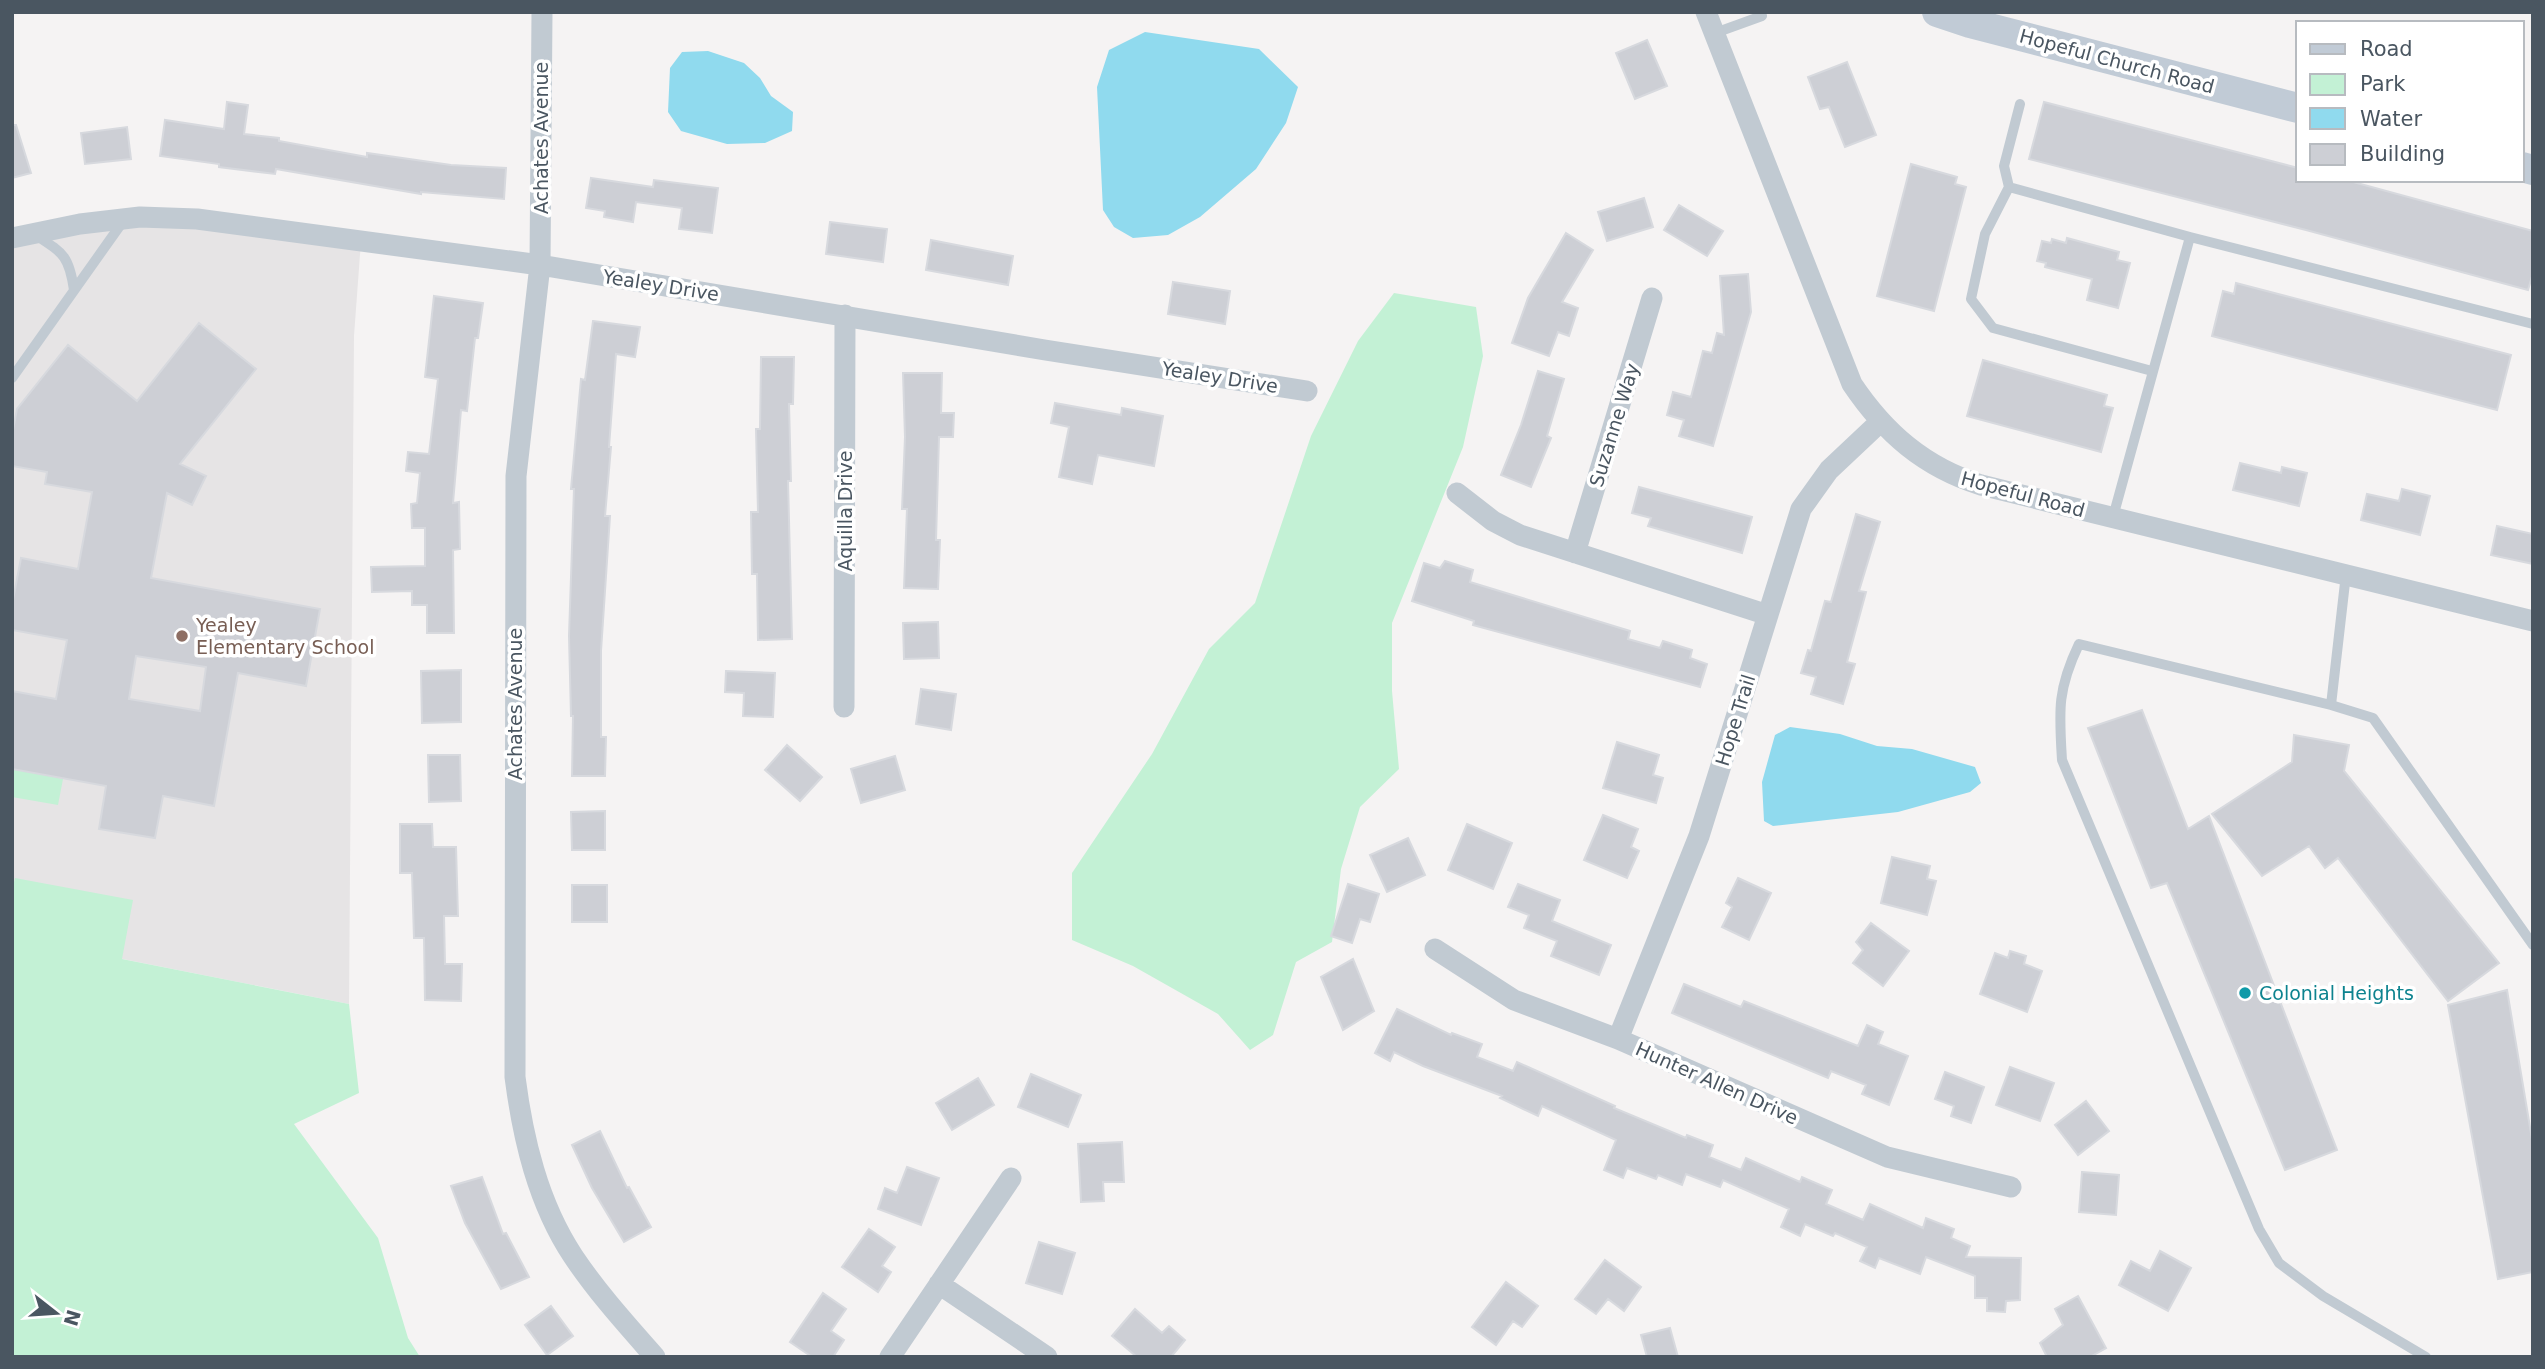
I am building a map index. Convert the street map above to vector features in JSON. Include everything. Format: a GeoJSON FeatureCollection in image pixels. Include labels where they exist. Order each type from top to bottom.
{"type":"FeatureCollection","features":[{"type":"Feature","properties":{"kind":"main road","name":"Hopeful Church Road"},"geometry":{"type":"LineString","coordinates":[[1937,12],[1970,23],[2296,107]]}},
{"type":"Feature","properties":{"kind":"street","name":"Achates Avenue"},"geometry":{"type":"LineString","coordinates":[[542,12],[540,265],[516,476],[515,1077],[521,1126],[534,1172],[551,1214],[571,1254],[596,1288],[655,1357]]}},
{"type":"Feature","properties":{"kind":"street","name":"Hopeful Road"},"geometry":{"type":"LineString","coordinates":[[1706,12],[1852,384],[1880,422],[1909,450],[1955,477],[2533,621]]}},
{"type":"Feature","properties":{"kind":"street","name":"Yealey Drive"},"geometry":{"type":"LineString","coordinates":[[22,236],[80,224],[124,219],[197,219],[540,265],[1307,391]]}},
{"type":"Feature","properties":{"kind":"street","name":"Suzanne Way"},"geometry":{"type":"LineString","coordinates":[[1574,553],[1653,298]]}},
{"type":"Feature","properties":{"kind":"street","name":"Aquilla Drive"},"geometry":{"type":"LineString","coordinates":[[844,707],[845,315]]}},
{"type":"Feature","properties":{"kind":"street","name":"Hope Trail"},"geometry":{"type":"LineString","coordinates":[[1618,1039],[1699,836],[1801,509],[1829,470],[1880,422]]}},
{"type":"Feature","properties":{"kind":"street"},"geometry":{"type":"LineString","coordinates":[[1457,493],[1493,521],[1520,535],[1768,615]]}},
{"type":"Feature","properties":{"kind":"street","name":"Hunter Allen Drive"},"geometry":{"type":"LineString","coordinates":[[1435,949],[1514,1000],[1618,1039],[1887,1157],[2011,1187]]}},
{"type":"Feature","properties":{"kind":"street"},"geometry":{"type":"LineString","coordinates":[[890,1357],[1012,1178]]}},
{"type":"Feature","properties":{"kind":"street"},"geometry":{"type":"LineString","coordinates":[[939,1284],[1048,1357]]}},
{"type":"Feature","properties":{"kind":"lane"},"geometry":{"type":"LineString","coordinates":[[1715,33],[1762,16]]}},
{"type":"Feature","properties":{"kind":"lane"},"geometry":{"type":"LineString","coordinates":[[2020,104],[2004,166],[2009,187],[1985,234],[1971,299],[1993,328],[2152,372]]}},
{"type":"Feature","properties":{"kind":"lane"},"geometry":{"type":"LineString","coordinates":[[2009,187],[2190,237],[2533,324]]}},
{"type":"Feature","properties":{"kind":"lane"},"geometry":{"type":"LineString","coordinates":[[12,378],[124,219]]}},
{"type":"Feature","properties":{"kind":"lane"},"geometry":{"type":"LineString","coordinates":[[22,236],[58,250],[70,264],[74,290]]}},
{"type":"Feature","properties":{"kind":"lane"},"geometry":{"type":"LineString","coordinates":[[2113,517],[2190,237]]}},
{"type":"Feature","properties":{"kind":"lane"},"geometry":{"type":"LineString","coordinates":[[2331,705],[2346,574]]}},
{"type":"Feature","properties":{"kind":"lane"},"geometry":{"type":"LineString","coordinates":[[2426,1357],[2323,1296],[2279,1263],[2259,1229],[2062,760],[2059,706],[2067,668],[2079,644],[2331,705],[2373,718],[2533,945]]}},
{"type":"Feature","properties":{"kind":"shaded area","name":"Yealey Elementary School"},"geometry":{"type":"Polygon","coordinates":[[[140,217],[361,241],[354,336],[349,1004],[12,937],[12,238],[140,217]]]}},
{"type":"Feature","properties":{"kind":"green space"},"geometry":{"type":"Polygon","coordinates":[[[1394,293],[1476,307],[1483,356],[1463,447],[1392,623],[1392,691],[1399,769],[1360,807],[1341,869],[1332,942],[1296,962],[1273,1035],[1250,1050],[1218,1014],[1133,966],[1072,940],[1072,873],[1152,754],[1209,649],[1255,603],[1311,436],[1358,341],[1394,293]]]}},
{"type":"Feature","properties":{"kind":"green space"},"geometry":{"type":"Polygon","coordinates":[[[12,769],[63,779],[58,805],[12,797],[12,769]]]}},
{"type":"Feature","properties":{"kind":"green space"},"geometry":{"type":"Polygon","coordinates":[[[15,878],[133,900],[122,959],[349,1004],[359,1093],[294,1124],[378,1238],[408,1338],[420,1357],[12,1357],[12,891],[15,878]]]}},
{"type":"Feature","properties":{"kind":"water"},"geometry":{"type":"Polygon","coordinates":[[[1145,32],[1259,49],[1298,87],[1286,123],[1256,169],[1200,217],[1168,235],[1133,238],[1114,227],[1103,210],[1097,87],[1109,50],[1145,32]]]}},
{"type":"Feature","properties":{"kind":"water"},"geometry":{"type":"Polygon","coordinates":[[[708,51],[744,63],[760,78],[771,96],[793,112],[792,131],[765,143],[727,144],[681,131],[668,112],[670,68],[682,52],[708,51]]]}},
{"type":"Feature","properties":{"kind":"water"},"geometry":{"type":"Polygon","coordinates":[[[1790,727],[1840,734],[1877,746],[1912,749],[1975,767],[1981,783],[1970,792],[1898,812],[1773,826],[1764,821],[1762,782],[1775,735],[1790,727]]]}},
{"type":"Feature","properties":{"kind":"building"},"geometry":{"type":"Polygon","coordinates":[[[1647,40],[1667,86],[1635,99],[1616,53],[1647,40]]]}},
{"type":"Feature","properties":{"kind":"building"},"geometry":{"type":"Polygon","coordinates":[[[1847,62],[1876,135],[1845,147],[1829,107],[1820,109],[1808,77],[1847,62]]]}},
{"type":"Feature","properties":{"kind":"building"},"geometry":{"type":"Polygon","coordinates":[[[227,102],[248,105],[244,134],[279,138],[279,141],[367,157],[367,153],[451,165],[506,168],[504,199],[421,194],[276,169],[275,174],[160,156],[165,120],[224,129],[227,102]]]}},
{"type":"Feature","properties":{"kind":"building"},"geometry":{"type":"Polygon","coordinates":[[[2044,102],[2296,167],[2296,182],[2353,182],[2533,231],[2533,273],[2528,290],[2029,159],[2044,102]]]}},
{"type":"Feature","properties":{"kind":"building"},"geometry":{"type":"Polygon","coordinates":[[[12,125],[16,125],[31,173],[12,178],[12,125]]]}},
{"type":"Feature","properties":{"kind":"building"},"geometry":{"type":"Polygon","coordinates":[[[127,127],[131,159],[85,164],[81,133],[127,127]]]}},
{"type":"Feature","properties":{"kind":"building"},"geometry":{"type":"Polygon","coordinates":[[[1911,164],[1957,177],[1955,184],[1966,187],[1934,311],[1877,296],[1911,164]]]}},
{"type":"Feature","properties":{"kind":"building"},"geometry":{"type":"Polygon","coordinates":[[[591,178],[653,187],[654,180],[718,188],[712,233],[679,229],[682,208],[636,202],[633,222],[604,217],[605,211],[586,208],[591,178]]]}},
{"type":"Feature","properties":{"kind":"building"},"geometry":{"type":"Polygon","coordinates":[[[1644,198],[1653,227],[1607,241],[1598,212],[1644,198]]]}},
{"type":"Feature","properties":{"kind":"building"},"geometry":{"type":"Polygon","coordinates":[[[1679,205],[1723,231],[1707,256],[1664,230],[1679,205]]]}},
{"type":"Feature","properties":{"kind":"building"},"geometry":{"type":"Polygon","coordinates":[[[830,222],[887,229],[883,262],[826,254],[830,222]]]}},
{"type":"Feature","properties":{"kind":"building"},"geometry":{"type":"Polygon","coordinates":[[[1566,233],[1593,250],[1562,302],[1578,308],[1569,336],[1558,332],[1549,356],[1512,343],[1528,298],[1566,233]]]}},
{"type":"Feature","properties":{"kind":"building"},"geometry":{"type":"Polygon","coordinates":[[[2067,238],[2119,252],[2117,260],[2130,263],[2118,308],[2087,300],[2092,279],[2045,267],[2046,263],[2037,261],[2042,241],[2051,243],[2052,239],[2066,243],[2067,238]]]}},
{"type":"Feature","properties":{"kind":"building"},"geometry":{"type":"Polygon","coordinates":[[[931,240],[1013,256],[1008,285],[926,270],[931,240]]]}},
{"type":"Feature","properties":{"kind":"building"},"geometry":{"type":"Polygon","coordinates":[[[1748,274],[1751,312],[1713,446],[1679,436],[1684,420],[1667,415],[1673,392],[1691,397],[1703,351],[1712,353],[1717,333],[1724,335],[1720,276],[1748,274]]]}},
{"type":"Feature","properties":{"kind":"building"},"geometry":{"type":"Polygon","coordinates":[[[1173,282],[1230,291],[1225,324],[1168,314],[1173,282]]]}},
{"type":"Feature","properties":{"kind":"building"},"geometry":{"type":"Polygon","coordinates":[[[2236,283],[2511,355],[2497,410],[2212,336],[2223,291],[2234,294],[2236,283]]]}},
{"type":"Feature","properties":{"kind":"building"},"geometry":{"type":"Polygon","coordinates":[[[434,296],[483,303],[478,338],[475,338],[467,411],[461,410],[453,503],[459,502],[460,549],[453,550],[454,633],[427,633],[427,605],[412,605],[412,591],[372,592],[371,567],[425,566],[425,528],[412,528],[411,504],[417,503],[420,473],[406,471],[408,452],[429,454],[438,379],[425,377],[434,296]]]}},
{"type":"Feature","properties":{"kind":"building"},"geometry":{"type":"Polygon","coordinates":[[[593,321],[640,327],[635,357],[616,354],[605,516],[610,516],[601,651],[601,737],[606,737],[605,776],[572,776],[573,716],[569,636],[574,489],[571,489],[581,379],[585,380],[593,321]]]}},
{"type":"Feature","properties":{"kind":"building","name":"Yealey Elementary School"},"geometry":{"type":"Polygon","coordinates":[[[199,323],[256,369],[180,464],[206,476],[192,505],[167,493],[151,578],[320,609],[306,686],[238,673],[214,806],[163,796],[155,838],[99,829],[106,786],[12,769],[12,691],[56,699],[67,640],[12,630],[12,605],[21,558],[78,569],[92,492],[45,484],[47,472],[12,466],[12,435],[17,409],[68,345],[137,401],[199,323]],[[136,656],[129,699],[200,711],[206,667],[136,656]]]}},
{"type":"Feature","properties":{"kind":"building"},"geometry":{"type":"Polygon","coordinates":[[[761,357],[794,357],[793,404],[789,404],[791,481],[788,481],[792,639],[758,640],[757,574],[752,574],[751,512],[758,512],[756,429],[760,429],[761,357]]]}},
{"type":"Feature","properties":{"kind":"building"},"geometry":{"type":"Polygon","coordinates":[[[1983,360],[2107,395],[2104,406],[2113,408],[2101,452],[1967,416],[1983,360]]]}},
{"type":"Feature","properties":{"kind":"building"},"geometry":{"type":"Polygon","coordinates":[[[1538,371],[1564,379],[1547,436],[1551,438],[1531,487],[1501,475],[1538,371]]]}},
{"type":"Feature","properties":{"kind":"building"},"geometry":{"type":"Polygon","coordinates":[[[903,373],[942,373],[941,413],[954,413],[953,437],[939,437],[936,540],[940,540],[938,589],[904,588],[907,509],[902,509],[905,437],[903,373]]]}},
{"type":"Feature","properties":{"kind":"building"},"geometry":{"type":"Polygon","coordinates":[[[1055,403],[1121,415],[1122,408],[1163,416],[1154,466],[1098,455],[1092,484],[1059,477],[1069,427],[1051,423],[1055,403]]]}},
{"type":"Feature","properties":{"kind":"building"},"geometry":{"type":"Polygon","coordinates":[[[2240,463],[2281,473],[2282,467],[2307,473],[2299,506],[2233,490],[2240,463]]]}},
{"type":"Feature","properties":{"kind":"building"},"geometry":{"type":"Polygon","coordinates":[[[1639,487],[1752,517],[1742,553],[1648,526],[1651,518],[1632,513],[1639,487]]]}},
{"type":"Feature","properties":{"kind":"building"},"geometry":{"type":"Polygon","coordinates":[[[2402,489],[2430,496],[2420,535],[2361,520],[2367,494],[2399,501],[2402,489]]]}},
{"type":"Feature","properties":{"kind":"building"},"geometry":{"type":"Polygon","coordinates":[[[1856,514],[1880,522],[1859,591],[1866,592],[1847,662],[1855,664],[1843,704],[1811,694],[1816,677],[1801,673],[1808,650],[1811,651],[1825,601],[1831,602],[1856,514]]]}},
{"type":"Feature","properties":{"kind":"building"},"geometry":{"type":"Polygon","coordinates":[[[2497,526],[2533,534],[2533,564],[2491,555],[2497,526]]]}},
{"type":"Feature","properties":{"kind":"building"},"geometry":{"type":"Polygon","coordinates":[[[1445,561],[1473,570],[1470,582],[1630,631],[1628,639],[1660,648],[1663,641],[1692,650],[1690,658],[1707,664],[1700,687],[1473,625],[1474,621],[1412,601],[1424,563],[1440,568],[1445,561]]]}},
{"type":"Feature","properties":{"kind":"building"},"geometry":{"type":"Polygon","coordinates":[[[938,622],[939,658],[904,659],[903,623],[938,622]]]}},
{"type":"Feature","properties":{"kind":"building"},"geometry":{"type":"Polygon","coordinates":[[[461,670],[461,722],[422,723],[421,671],[461,670]]]}},
{"type":"Feature","properties":{"kind":"building"},"geometry":{"type":"Polygon","coordinates":[[[726,671],[775,673],[773,717],[743,716],[744,693],[725,692],[726,671]]]}},
{"type":"Feature","properties":{"kind":"building"},"geometry":{"type":"Polygon","coordinates":[[[921,689],[956,694],[951,730],[916,724],[921,689]]]}},
{"type":"Feature","properties":{"kind":"building"},"geometry":{"type":"Polygon","coordinates":[[[2142,710],[2188,829],[2209,816],[2337,1150],[2285,1170],[2167,883],[2151,888],[2088,728],[2142,710]]]}},
{"type":"Feature","properties":{"kind":"building"},"geometry":{"type":"Polygon","coordinates":[[[2294,735],[2349,745],[2344,771],[2499,963],[2448,1001],[2338,858],[2325,868],[2309,846],[2262,876],[2212,814],[2292,762],[2294,735]]]}},
{"type":"Feature","properties":{"kind":"building"},"geometry":{"type":"Polygon","coordinates":[[[1617,742],[1659,755],[1653,775],[1663,778],[1656,803],[1603,788],[1617,742]]]}},
{"type":"Feature","properties":{"kind":"building"},"geometry":{"type":"Polygon","coordinates":[[[787,745],[822,777],[800,801],[765,770],[787,745]]]}},
{"type":"Feature","properties":{"kind":"building"},"geometry":{"type":"Polygon","coordinates":[[[428,755],[460,755],[461,801],[429,802],[428,755]]]}},
{"type":"Feature","properties":{"kind":"building"},"geometry":{"type":"Polygon","coordinates":[[[895,756],[905,790],[861,803],[851,769],[895,756]]]}},
{"type":"Feature","properties":{"kind":"building"},"geometry":{"type":"Polygon","coordinates":[[[605,811],[605,850],[572,850],[571,812],[605,811]]]}},
{"type":"Feature","properties":{"kind":"building"},"geometry":{"type":"Polygon","coordinates":[[[1603,815],[1638,829],[1631,847],[1639,851],[1627,878],[1584,860],[1603,815]]]}},
{"type":"Feature","properties":{"kind":"building"},"geometry":{"type":"Polygon","coordinates":[[[400,824],[432,824],[433,847],[456,847],[458,916],[444,916],[445,964],[462,964],[461,1001],[425,1000],[424,938],[414,938],[412,873],[400,873],[400,824]]]}},
{"type":"Feature","properties":{"kind":"building"},"geometry":{"type":"Polygon","coordinates":[[[1467,824],[1512,843],[1493,889],[1448,870],[1467,824]]]}},
{"type":"Feature","properties":{"kind":"building"},"geometry":{"type":"Polygon","coordinates":[[[1408,838],[1425,875],[1387,892],[1370,855],[1408,838]]]}},
{"type":"Feature","properties":{"kind":"building"},"geometry":{"type":"Polygon","coordinates":[[[1892,857],[1930,866],[1927,879],[1936,881],[1927,915],[1881,903],[1892,857]]]}},
{"type":"Feature","properties":{"kind":"building"},"geometry":{"type":"Polygon","coordinates":[[[1738,878],[1771,893],[1749,940],[1722,927],[1732,907],[1726,903],[1738,878]]]}},
{"type":"Feature","properties":{"kind":"building"},"geometry":{"type":"Polygon","coordinates":[[[1348,884],[1379,894],[1370,922],[1360,919],[1352,943],[1331,936],[1348,884]]]}},
{"type":"Feature","properties":{"kind":"building"},"geometry":{"type":"Polygon","coordinates":[[[1518,884],[1560,900],[1552,921],[1611,945],[1599,975],[1551,956],[1557,941],[1524,928],[1529,915],[1508,907],[1518,884]]]}},
{"type":"Feature","properties":{"kind":"building"},"geometry":{"type":"Polygon","coordinates":[[[572,885],[607,885],[607,922],[572,922],[572,885]]]}},
{"type":"Feature","properties":{"kind":"building"},"geometry":{"type":"Polygon","coordinates":[[[1871,923],[1909,951],[1883,986],[1853,963],[1863,950],[1856,942],[1871,923]]]}},
{"type":"Feature","properties":{"kind":"building"},"geometry":{"type":"Polygon","coordinates":[[[2010,951],[2026,956],[2024,964],[2042,971],[2027,1012],[1980,994],[1995,953],[2008,958],[2010,951]]]}},
{"type":"Feature","properties":{"kind":"building"},"geometry":{"type":"Polygon","coordinates":[[[1353,959],[1374,1011],[1343,1030],[1321,977],[1353,959]]]}},
{"type":"Feature","properties":{"kind":"building"},"geometry":{"type":"Polygon","coordinates":[[[1684,984],[1741,1007],[1744,1001],[1858,1046],[1867,1025],[1883,1032],[1878,1044],[1908,1056],[1889,1105],[1862,1094],[1866,1085],[1831,1071],[1828,1078],[1672,1013],[1684,984]]]}},
{"type":"Feature","properties":{"kind":"building"},"geometry":{"type":"Polygon","coordinates":[[[2507,990],[2533,1145],[2533,1272],[2498,1279],[2448,1005],[2507,990]]]}},
{"type":"Feature","properties":{"kind":"building"},"geometry":{"type":"Polygon","coordinates":[[[1397,1009],[1451,1035],[1452,1033],[1482,1044],[1477,1057],[1513,1071],[1517,1062],[1615,1106],[1614,1108],[1686,1138],[1687,1135],[1713,1145],[1709,1157],[1741,1170],[1746,1158],[1800,1182],[1802,1177],[1832,1190],[1826,1204],[1863,1220],[1870,1204],[1923,1228],[1926,1218],[1954,1229],[1951,1238],[1970,1246],[1966,1257],[2021,1258],[2020,1300],[2006,1301],[2005,1312],[1987,1311],[1987,1298],[1975,1298],[1975,1276],[1926,1257],[1920,1274],[1879,1258],[1875,1268],[1860,1261],[1867,1247],[1805,1224],[1800,1236],[1781,1227],[1789,1209],[1723,1180],[1720,1187],[1686,1174],[1682,1185],[1658,1175],[1656,1179],[1627,1168],[1623,1178],[1604,1170],[1616,1140],[1542,1106],[1538,1116],[1500,1098],[1502,1096],[1394,1052],[1390,1061],[1375,1053],[1397,1009]]]}},
{"type":"Feature","properties":{"kind":"building"},"geometry":{"type":"Polygon","coordinates":[[[2010,1067],[2054,1083],[2040,1121],[1996,1105],[2010,1067]]]}},
{"type":"Feature","properties":{"kind":"building"},"geometry":{"type":"Polygon","coordinates":[[[1945,1072],[1984,1087],[1971,1123],[1951,1116],[1954,1106],[1935,1099],[1945,1072]]]}},
{"type":"Feature","properties":{"kind":"building"},"geometry":{"type":"Polygon","coordinates":[[[1031,1074],[1081,1095],[1068,1127],[1018,1107],[1031,1074]]]}},
{"type":"Feature","properties":{"kind":"building"},"geometry":{"type":"Polygon","coordinates":[[[978,1078],[994,1105],[952,1130],[936,1103],[978,1078]]]}},
{"type":"Feature","properties":{"kind":"building"},"geometry":{"type":"Polygon","coordinates":[[[2086,1101],[2109,1131],[2078,1155],[2055,1125],[2086,1101]]]}},
{"type":"Feature","properties":{"kind":"building"},"geometry":{"type":"Polygon","coordinates":[[[600,1131],[627,1188],[629,1187],[651,1227],[624,1242],[592,1188],[572,1145],[600,1131]]]}},
{"type":"Feature","properties":{"kind":"building"},"geometry":{"type":"Polygon","coordinates":[[[1122,1142],[1124,1182],[1103,1182],[1104,1201],[1081,1202],[1078,1144],[1122,1142]]]}},
{"type":"Feature","properties":{"kind":"building"},"geometry":{"type":"Polygon","coordinates":[[[907,1167],[939,1178],[921,1225],[878,1209],[885,1188],[897,1193],[907,1167]]]}},
{"type":"Feature","properties":{"kind":"building"},"geometry":{"type":"Polygon","coordinates":[[[2082,1172],[2119,1175],[2116,1215],[2079,1212],[2082,1172]]]}},
{"type":"Feature","properties":{"kind":"building"},"geometry":{"type":"Polygon","coordinates":[[[482,1177],[503,1234],[506,1233],[529,1277],[501,1289],[465,1223],[451,1186],[482,1177]]]}},
{"type":"Feature","properties":{"kind":"building"},"geometry":{"type":"Polygon","coordinates":[[[869,1229],[895,1247],[882,1266],[891,1272],[878,1292],[842,1267],[869,1229]]]}},
{"type":"Feature","properties":{"kind":"building"},"geometry":{"type":"Polygon","coordinates":[[[1039,1242],[1075,1253],[1062,1294],[1026,1283],[1039,1242]]]}},
{"type":"Feature","properties":{"kind":"building"},"geometry":{"type":"Polygon","coordinates":[[[2160,1251],[2191,1268],[2168,1311],[2119,1285],[2131,1261],[2150,1271],[2160,1251]]]}},
{"type":"Feature","properties":{"kind":"building"},"geometry":{"type":"Polygon","coordinates":[[[1605,1260],[1641,1287],[1624,1311],[1608,1299],[1596,1314],[1575,1299],[1605,1260]]]}},
{"type":"Feature","properties":{"kind":"building"},"geometry":{"type":"Polygon","coordinates":[[[1506,1282],[1538,1306],[1522,1327],[1513,1321],[1496,1345],[1472,1327],[1506,1282]]]}},
{"type":"Feature","properties":{"kind":"building"},"geometry":{"type":"Polygon","coordinates":[[[823,1293],[846,1309],[831,1331],[844,1340],[833,1357],[812,1357],[790,1342],[823,1293]]]}},
{"type":"Feature","properties":{"kind":"building"},"geometry":{"type":"Polygon","coordinates":[[[2078,1296],[2106,1348],[2090,1357],[2047,1357],[2040,1343],[2063,1325],[2055,1309],[2078,1296]]]}},
{"type":"Feature","properties":{"kind":"building"},"geometry":{"type":"Polygon","coordinates":[[[551,1306],[573,1336],[547,1355],[525,1325],[551,1306]]]}},
{"type":"Feature","properties":{"kind":"building"},"geometry":{"type":"Polygon","coordinates":[[[1135,1309],[1162,1333],[1169,1326],[1185,1340],[1171,1357],[1137,1357],[1112,1336],[1135,1309]]]}},
{"type":"Feature","properties":{"kind":"building"},"geometry":{"type":"Polygon","coordinates":[[[1670,1328],[1678,1357],[1647,1357],[1641,1335],[1670,1328]]]}},
{"type":"Feature","properties":{"kind":"place","name":"Yealey Elementary School"},"geometry":{"type":"Point","coordinates":[182,636]}},
{"type":"Feature","properties":{"kind":"place","name":"Colonial Heights"},"geometry":{"type":"Point","coordinates":[2245,993]}}]}
